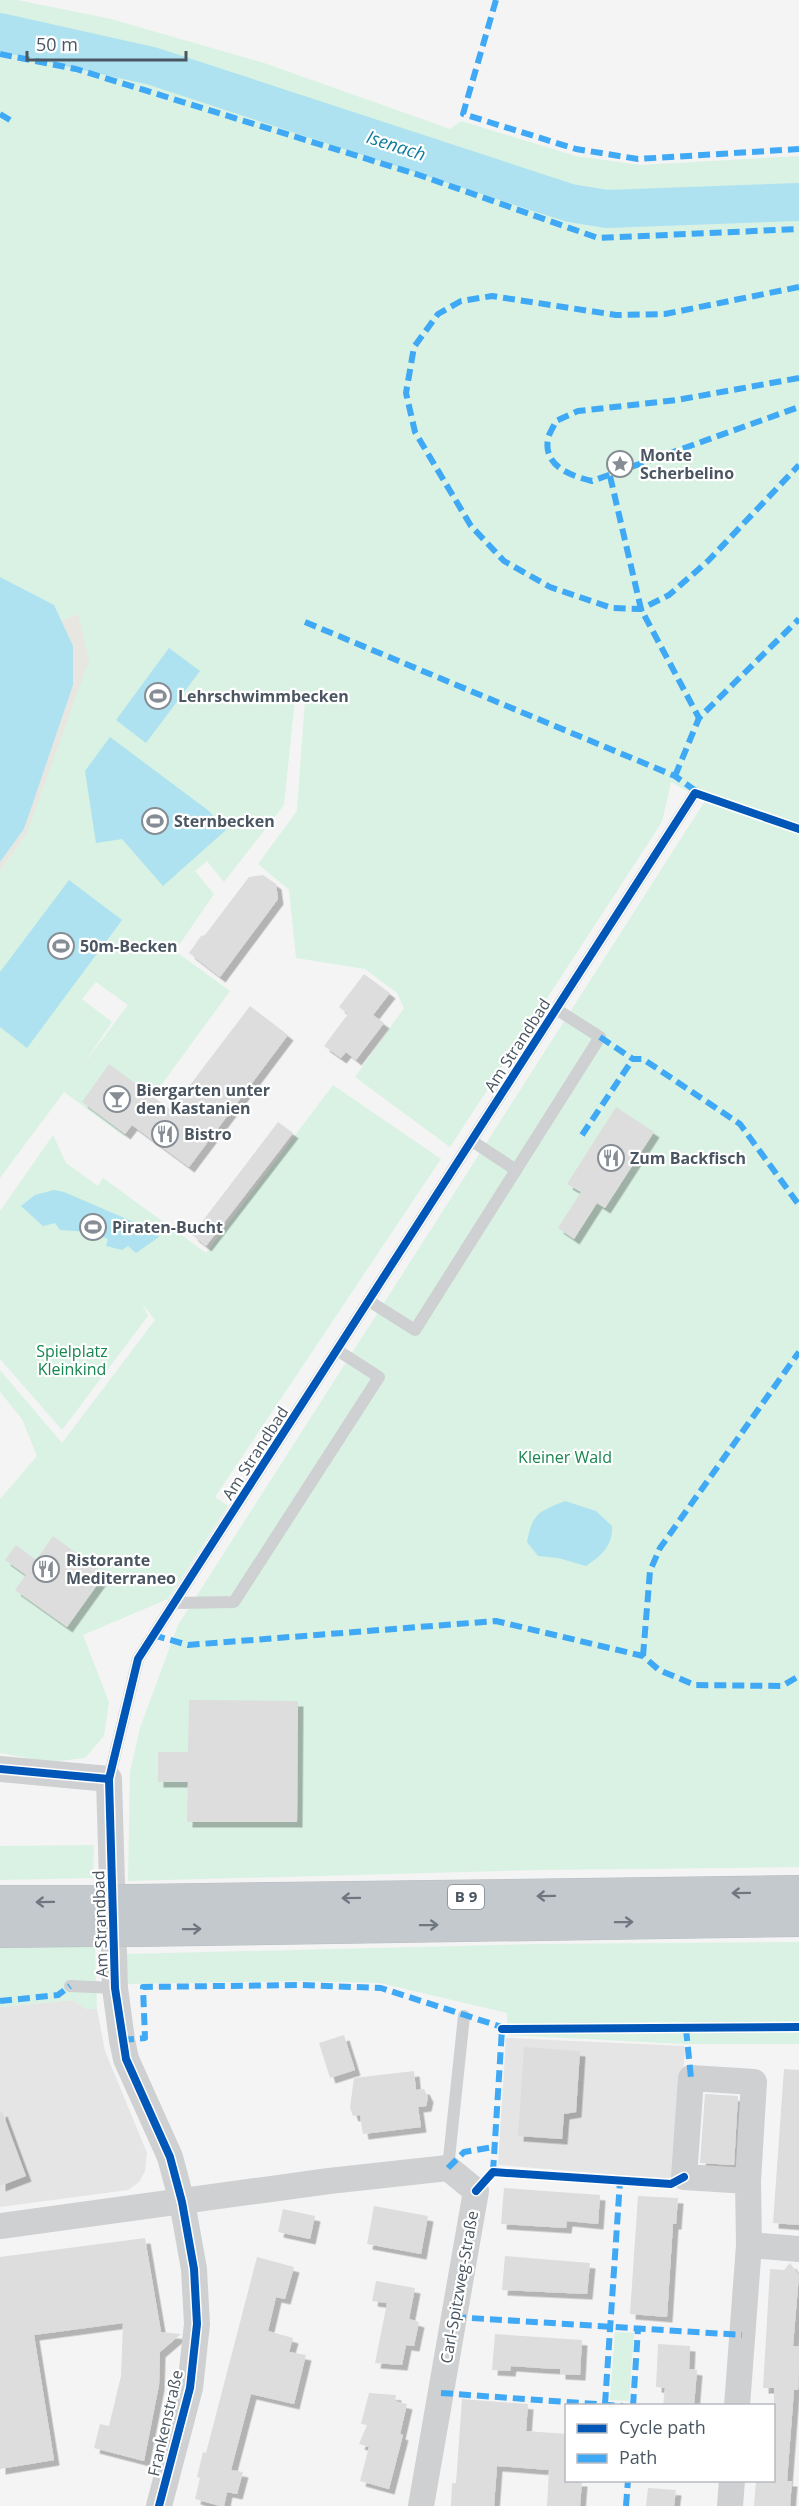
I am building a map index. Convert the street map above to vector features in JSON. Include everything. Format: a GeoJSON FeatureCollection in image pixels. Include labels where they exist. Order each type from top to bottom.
{"type":"FeatureCollection","features":[{"type":"Feature","properties":{"kind":"highway","name":"B 9"},"geometry":{"type":"LineString","coordinates":[[0,1931],[90,1916],[799,1892]]}},
{"type":"Feature","properties":{"kind":"highway","name":"B 9"},"geometry":{"type":"LineString","coordinates":[[0,1902],[90,1916]]}},
{"type":"Feature","properties":{"kind":"highway","name":"B 9"},"geometry":{"type":"LineString","coordinates":[[133,1915],[799,1920]]}},
{"type":"Feature","properties":{"kind":"street"},"geometry":{"type":"LineString","coordinates":[[0,1769],[109,1779]]}},
{"type":"Feature","properties":{"kind":"street","name":"Am Strandbad"},"geometry":{"type":"LineString","coordinates":[[109,1779],[115,1988],[126,2060],[170,2157],[182,2202]]}},
{"type":"Feature","properties":{"kind":"street"},"geometry":{"type":"LineString","coordinates":[[737,2404],[749,2245],[748,2181],[754,2082],[691,2078],[684,2177],[748,2181]]}},
{"type":"Feature","properties":{"kind":"street"},"geometry":{"type":"LineString","coordinates":[[0,2226],[329,2181],[448,2168]]}},
{"type":"Feature","properties":{"kind":"street","name":"Carl-Spitzweg-Straße"},"geometry":{"type":"LineString","coordinates":[[421,2506],[476,2191],[448,2168]]}},
{"type":"Feature","properties":{"kind":"street","name":"Frankenstraße"},"geometry":{"type":"LineString","coordinates":[[159,2506],[190,2388],[197,2324],[194,2269],[182,2202]]}},
{"type":"Feature","properties":{"kind":"street"},"geometry":{"type":"LineString","coordinates":[[749,2245],[799,2249]]}},
{"type":"Feature","properties":{"kind":"street"},"geometry":{"type":"LineString","coordinates":[[730,2506],[732,2482]]}},
{"type":"Feature","properties":{"kind":"lane","name":"Am Strandbad"},"geometry":{"type":"LineString","coordinates":[[109,1779],[138,1659],[695,793]]}},
{"type":"Feature","properties":{"kind":"lane"},"geometry":{"type":"LineString","coordinates":[[369,1301],[415,1330],[600,1037],[556,1009]]}},
{"type":"Feature","properties":{"kind":"lane"},"geometry":{"type":"LineString","coordinates":[[472,1141],[516,1170]]}},
{"type":"Feature","properties":{"kind":"lane"},"geometry":{"type":"LineString","coordinates":[[174,1603],[234,1602],[379,1377],[337,1350]]}},
{"type":"Feature","properties":{"kind":"lane"},"geometry":{"type":"LineString","coordinates":[[70,1986],[115,1988]]}},
{"type":"Feature","properties":{"kind":"lane"},"geometry":{"type":"LineString","coordinates":[[448,2168],[464,2016]]}},
{"type":"Feature","properties":{"kind":"shaded area"},"geometry":{"type":"Polygon","coordinates":[[[73,2000],[86,2009],[97,2009],[105,2051],[147,2153],[145,2171],[139,2182],[128,2190],[0,2207],[0,2007],[73,2000]]]}},
{"type":"Feature","properties":{"kind":"shaded area"},"geometry":{"type":"Polygon","coordinates":[[[506,2038],[685,2046],[677,2175],[666,2179],[498,2165],[506,2038]]]}},
{"type":"Feature","properties":{"kind":"green space","name":"Kleiner Wald"},"geometry":{"type":"Polygon","coordinates":[[[0,0],[17,0],[111,19],[264,63],[450,129],[461,121],[576,156],[640,165],[799,156],[799,1867],[539,1870],[128,1881],[130,1772],[140,1728],[178,1625],[705,801],[671,782],[662,822],[450,1147],[355,1077],[404,1008],[397,993],[365,969],[296,958],[289,890],[258,864],[297,811],[305,700],[295,698],[284,805],[224,882],[207,861],[195,871],[214,894],[175,951],[230,991],[124,1136],[64,1092],[0,1178],[0,871],[27,833],[78,614],[61,621],[54,605],[0,577],[0,0]],[[96,982],[82,999],[112,1022],[83,1065],[128,1005],[96,982]]]}},
{"type":"Feature","properties":{"kind":"green space","name":"Spielplatz Kleinkind"},"geometry":{"type":"Polygon","coordinates":[[[333,1085],[441,1159],[215,1497],[228,1506],[168,1599],[83,1635],[109,1702],[104,1736],[85,1758],[49,1762],[0,1753],[0,1499],[37,1456],[22,1419],[0,1392],[0,1370],[62,1443],[155,1320],[142,1304],[148,1316],[62,1430],[0,1359],[0,1211],[53,1135],[66,1163],[98,1186],[103,1178],[206,1253],[333,1085]]]}},
{"type":"Feature","properties":{"kind":"green space"},"geometry":{"type":"Polygon","coordinates":[[[94,1845],[93,1878],[0,1880],[0,1846],[94,1845]]]}},
{"type":"Feature","properties":{"kind":"green space"},"geometry":{"type":"Polygon","coordinates":[[[799,1942],[799,2044],[684,2044],[507,2035],[507,2013],[380,1983],[304,1981],[128,1984],[126,1954],[537,1944],[799,1942]]]}},
{"type":"Feature","properties":{"kind":"green space"},"geometry":{"type":"Polygon","coordinates":[[[0,1947],[95,1947],[97,2009],[86,2009],[73,2000],[0,2007],[0,1947]]]}},
{"type":"Feature","properties":{"kind":"green space"},"geometry":{"type":"Polygon","coordinates":[[[615,2332],[634,2333],[629,2401],[610,2400],[615,2332]]]}},
{"type":"Feature","properties":{"kind":"sand"},"geometry":{"type":"Polygon","coordinates":[[[78,614],[89,660],[27,833],[0,871],[0,862],[24,829],[73,646],[61,621],[78,614]]]}},
{"type":"Feature","properties":{"kind":"water"},"geometry":{"type":"Polygon","coordinates":[[[0,577],[54,605],[73,646],[73,685],[24,829],[0,862],[0,577]]]}},
{"type":"Feature","properties":{"kind":"water","name":"Lehrschwimmbecken"},"geometry":{"type":"Polygon","coordinates":[[[169,648],[200,671],[146,743],[116,720],[169,648]]]}},
{"type":"Feature","properties":{"kind":"water","name":"Sternbecken"},"geometry":{"type":"Polygon","coordinates":[[[110,737],[209,811],[226,830],[163,886],[122,839],[96,843],[85,771],[110,737]]]}},
{"type":"Feature","properties":{"kind":"water","name":"50m-Becken"},"geometry":{"type":"Polygon","coordinates":[[[69,880],[122,920],[27,1048],[0,1027],[0,972],[69,880]]]}},
{"type":"Feature","properties":{"kind":"water"},"geometry":{"type":"Polygon","coordinates":[[[54,1190],[64,1192],[150,1229],[159,1237],[136,1253],[128,1246],[122,1250],[106,1246],[108,1239],[89,1232],[60,1230],[55,1223],[43,1226],[21,1206],[35,1195],[54,1190]]]}},
{"type":"Feature","properties":{"kind":"water"},"geometry":{"type":"Polygon","coordinates":[[[565,1501],[596,1511],[612,1526],[612,1533],[605,1550],[586,1566],[558,1558],[538,1556],[527,1542],[534,1519],[543,1511],[565,1501]]]}},
{"type":"Feature","properties":{"kind":"building"},"geometry":{"type":"Polygon","coordinates":[[[263,875],[276,884],[278,899],[220,977],[189,953],[249,877],[263,875]]]}},
{"type":"Feature","properties":{"kind":"building"},"geometry":{"type":"Polygon","coordinates":[[[364,974],[390,993],[373,1015],[384,1023],[356,1060],[346,1052],[341,1058],[324,1046],[348,1014],[339,1007],[364,974]]]}},
{"type":"Feature","properties":{"kind":"building"},"geometry":{"type":"Polygon","coordinates":[[[250,1006],[288,1035],[189,1167],[132,1125],[125,1134],[82,1102],[109,1064],[171,1110],[250,1006]]]}},
{"type":"Feature","properties":{"kind":"building","name":"Zum Backfisch"},"geometry":{"type":"Polygon","coordinates":[[[616,1107],[654,1132],[605,1208],[597,1203],[574,1239],[558,1228],[581,1192],[567,1184],[616,1107]]]}},
{"type":"Feature","properties":{"kind":"building"},"geometry":{"type":"Polygon","coordinates":[[[278,1122],[293,1133],[206,1246],[192,1235],[278,1122]]]}},
{"type":"Feature","properties":{"kind":"building"},"geometry":{"type":"Polygon","coordinates":[[[53,1536],[105,1574],[67,1627],[15,1590],[26,1575],[5,1560],[16,1545],[36,1560],[53,1536]]]}},
{"type":"Feature","properties":{"kind":"building"},"geometry":{"type":"Polygon","coordinates":[[[189,1700],[298,1701],[297,1822],[187,1822],[188,1782],[158,1782],[158,1752],[188,1752],[189,1700]]]}},
{"type":"Feature","properties":{"kind":"building"},"geometry":{"type":"Polygon","coordinates":[[[344,2035],[355,2070],[330,2078],[319,2043],[344,2035]]]}},
{"type":"Feature","properties":{"kind":"building"},"geometry":{"type":"Polygon","coordinates":[[[524,2047],[580,2051],[576,2112],[564,2114],[562,2139],[518,2136],[524,2047]]]}},
{"type":"Feature","properties":{"kind":"building"},"geometry":{"type":"Polygon","coordinates":[[[784,2069],[799,2070],[799,2225],[773,2223],[784,2069]]]}},
{"type":"Feature","properties":{"kind":"building"},"geometry":{"type":"Polygon","coordinates":[[[414,2071],[416,2090],[424,2089],[428,2097],[426,2106],[418,2107],[421,2127],[363,2134],[360,2115],[353,2116],[350,2108],[354,2078],[414,2071]]]}},
{"type":"Feature","properties":{"kind":"building"},"geometry":{"type":"Polygon","coordinates":[[[705,2094],[738,2096],[734,2165],[700,2163],[705,2094]]]}},
{"type":"Feature","properties":{"kind":"building"},"geometry":{"type":"Polygon","coordinates":[[[2,2111],[26,2176],[0,2186],[0,2112],[2,2111]]]}},
{"type":"Feature","properties":{"kind":"building"},"geometry":{"type":"Polygon","coordinates":[[[504,2188],[600,2195],[598,2224],[567,2221],[566,2228],[501,2224],[504,2188]]]}},
{"type":"Feature","properties":{"kind":"building"},"geometry":{"type":"Polygon","coordinates":[[[638,2196],[678,2198],[676,2224],[673,2224],[667,2317],[630,2314],[638,2196]]]}},
{"type":"Feature","properties":{"kind":"building"},"geometry":{"type":"Polygon","coordinates":[[[374,2206],[428,2216],[421,2254],[367,2244],[374,2206]]]}},
{"type":"Feature","properties":{"kind":"building"},"geometry":{"type":"Polygon","coordinates":[[[283,2209],[315,2216],[310,2239],[278,2232],[283,2209]]]}},
{"type":"Feature","properties":{"kind":"building"},"geometry":{"type":"Polygon","coordinates":[[[145,2238],[161,2332],[181,2334],[160,2352],[159,2385],[144,2461],[94,2448],[100,2424],[109,2426],[121,2376],[123,2323],[34,2335],[54,2460],[0,2469],[0,2257],[145,2238]]]}},
{"type":"Feature","properties":{"kind":"building"},"geometry":{"type":"Polygon","coordinates":[[[505,2256],[590,2263],[587,2294],[502,2290],[505,2256]]]}},
{"type":"Feature","properties":{"kind":"building"},"geometry":{"type":"Polygon","coordinates":[[[257,2257],[294,2267],[285,2299],[276,2297],[268,2331],[293,2338],[289,2352],[306,2355],[294,2404],[251,2394],[231,2470],[243,2472],[237,2494],[227,2492],[224,2506],[220,2506],[195,2499],[200,2478],[197,2477],[203,2452],[206,2453],[257,2257]]]}},
{"type":"Feature","properties":{"kind":"building"},"geometry":{"type":"Polygon","coordinates":[[[790,2263],[799,2275],[793,2346],[799,2346],[798,2390],[794,2390],[787,2481],[792,2481],[790,2506],[754,2506],[756,2482],[775,2482],[774,2388],[763,2388],[770,2269],[784,2270],[790,2263]]]}},
{"type":"Feature","properties":{"kind":"building"},"geometry":{"type":"Polygon","coordinates":[[[376,2281],[415,2288],[409,2319],[419,2322],[414,2346],[406,2345],[402,2365],[375,2363],[387,2303],[372,2301],[376,2281]]]}},
{"type":"Feature","properties":{"kind":"building"},"geometry":{"type":"Polygon","coordinates":[[[495,2334],[582,2340],[580,2375],[560,2374],[560,2369],[511,2366],[510,2371],[492,2370],[495,2334]]]}},
{"type":"Feature","properties":{"kind":"building"},"geometry":{"type":"Polygon","coordinates":[[[658,2344],[690,2346],[689,2369],[697,2370],[694,2404],[663,2404],[665,2388],[656,2387],[658,2344]]]}},
{"type":"Feature","properties":{"kind":"building"},"geometry":{"type":"Polygon","coordinates":[[[369,2393],[396,2395],[395,2401],[407,2404],[400,2434],[403,2435],[389,2489],[360,2481],[369,2447],[359,2444],[367,2425],[361,2424],[369,2393]]]}},
{"type":"Feature","properties":{"kind":"building"},"geometry":{"type":"Polygon","coordinates":[[[462,2399],[528,2404],[526,2431],[565,2434],[565,2482],[582,2482],[580,2506],[547,2506],[549,2470],[497,2466],[494,2506],[451,2506],[452,2483],[456,2483],[462,2399]]]}},
{"type":"Feature","properties":{"kind":"building"},"geometry":{"type":"Polygon","coordinates":[[[648,2488],[676,2490],[674,2506],[646,2506],[648,2488]]]}},
{"type":"Feature","properties":{"kind":"waterway","name":"Isenach"},"geometry":{"type":"LineString","coordinates":[[0,32],[152,66],[570,203],[607,209],[799,202]]}},
{"type":"Feature","properties":{"kind":"marked path"},"geometry":{"type":"LineString","coordinates":[[496,0],[463,114],[576,149],[638,159],[799,149]]}},
{"type":"Feature","properties":{"kind":"marked path"},"geometry":{"type":"LineString","coordinates":[[0,54],[76,69],[419,175],[598,238],[799,229]]}},
{"type":"Feature","properties":{"kind":"marked path"},"geometry":{"type":"LineString","coordinates":[[0,114],[10,120]]}},
{"type":"Feature","properties":{"kind":"marked path"},"geometry":{"type":"LineString","coordinates":[[799,287],[665,314],[616,315],[492,296],[461,301],[438,314],[414,347],[406,393],[415,432],[471,526],[504,561],[550,587],[612,608],[641,609],[669,595],[708,561],[799,465]]}},
{"type":"Feature","properties":{"kind":"marked path"},"geometry":{"type":"LineString","coordinates":[[799,378],[677,400],[578,411],[556,421],[549,437],[548,448],[554,463],[560,468],[592,481],[799,407]]}},
{"type":"Feature","properties":{"kind":"marked path"},"geometry":{"type":"LineString","coordinates":[[610,476],[641,609],[699,718]]}},
{"type":"Feature","properties":{"kind":"marked path"},"geometry":{"type":"LineString","coordinates":[[675,776],[699,718],[799,619]]}},
{"type":"Feature","properties":{"kind":"marked path"},"geometry":{"type":"LineString","coordinates":[[305,622],[675,776],[700,794]]}},
{"type":"Feature","properties":{"kind":"marked path"},"geometry":{"type":"LineString","coordinates":[[600,1037],[633,1059],[643,1059],[740,1124],[799,1205]]}},
{"type":"Feature","properties":{"kind":"marked path"},"geometry":{"type":"LineString","coordinates":[[582,1135],[633,1059]]}},
{"type":"Feature","properties":{"kind":"marked path"},"geometry":{"type":"LineString","coordinates":[[643,1656],[650,1571],[660,1548],[799,1352]]}},
{"type":"Feature","properties":{"kind":"marked path"},"geometry":{"type":"LineString","coordinates":[[153,1635],[188,1645],[496,1621],[643,1656],[659,1670],[695,1685],[782,1686],[799,1676]]}},
{"type":"Feature","properties":{"kind":"marked path"},"geometry":{"type":"LineString","coordinates":[[122,2040],[145,2038],[143,1987],[300,1985],[381,1988],[508,2029]]}},
{"type":"Feature","properties":{"kind":"marked path"},"geometry":{"type":"LineString","coordinates":[[0,2001],[58,1995],[70,1986]]}},
{"type":"Feature","properties":{"kind":"marked path"},"geometry":{"type":"LineString","coordinates":[[493,2172],[502,2029]]}},
{"type":"Feature","properties":{"kind":"marked path"},"geometry":{"type":"LineString","coordinates":[[686,2029],[691,2078]]}},
{"type":"Feature","properties":{"kind":"marked path"},"geometry":{"type":"LineString","coordinates":[[448,2168],[464,2152],[494,2147]]}},
{"type":"Feature","properties":{"kind":"marked path"},"geometry":{"type":"LineString","coordinates":[[605,2404],[620,2181]]}},
{"type":"Feature","properties":{"kind":"marked path"},"geometry":{"type":"LineString","coordinates":[[454,2317],[742,2335]]}},
{"type":"Feature","properties":{"kind":"marked path"},"geometry":{"type":"LineString","coordinates":[[633,2404],[638,2329]]}},
{"type":"Feature","properties":{"kind":"marked path"},"geometry":{"type":"LineString","coordinates":[[441,2393],[595,2404]]}},
{"type":"Feature","properties":{"kind":"marked path"},"geometry":{"type":"LineString","coordinates":[[626,2506],[628,2482]]}},
{"type":"Feature","properties":{"kind":"cycle path"},"geometry":{"type":"LineString","coordinates":[[159,2506],[190,2388],[197,2324],[194,2269],[182,2202],[170,2157],[126,2059],[115,1988],[109,1779],[138,1659],[695,793],[799,829]]}},
{"type":"Feature","properties":{"kind":"cycle path"},"geometry":{"type":"LineString","coordinates":[[0,1769],[109,1779]]}},
{"type":"Feature","properties":{"kind":"cycle path"},"geometry":{"type":"LineString","coordinates":[[502,2029],[799,2027]]}},
{"type":"Feature","properties":{"kind":"cycle path"},"geometry":{"type":"LineString","coordinates":[[476,2191],[493,2172],[671,2184],[684,2177]]}},
{"type":"Feature","properties":{"kind":"place","name":"Monte Scherbelino"},"geometry":{"type":"Point","coordinates":[620,464]}},
{"type":"Feature","properties":{"kind":"place","name":"Lehrschwimmbecken"},"geometry":{"type":"Point","coordinates":[158,696]}},
{"type":"Feature","properties":{"kind":"place","name":"Sternbecken"},"geometry":{"type":"Point","coordinates":[155,821]}},
{"type":"Feature","properties":{"kind":"place","name":"50m-Becken"},"geometry":{"type":"Point","coordinates":[61,946]}},
{"type":"Feature","properties":{"kind":"place","name":"Biergarten unter den Kastanien"},"geometry":{"type":"Point","coordinates":[117,1099]}},
{"type":"Feature","properties":{"kind":"place","name":"Bistro"},"geometry":{"type":"Point","coordinates":[165,1134]}},
{"type":"Feature","properties":{"kind":"place","name":"Zum Backfisch"},"geometry":{"type":"Point","coordinates":[611,1158]}},
{"type":"Feature","properties":{"kind":"place","name":"Piraten-Bucht"},"geometry":{"type":"Point","coordinates":[93,1227]}},
{"type":"Feature","properties":{"kind":"place","name":"Ristorante Mediterraneo"},"geometry":{"type":"Point","coordinates":[46,1569]}}]}
